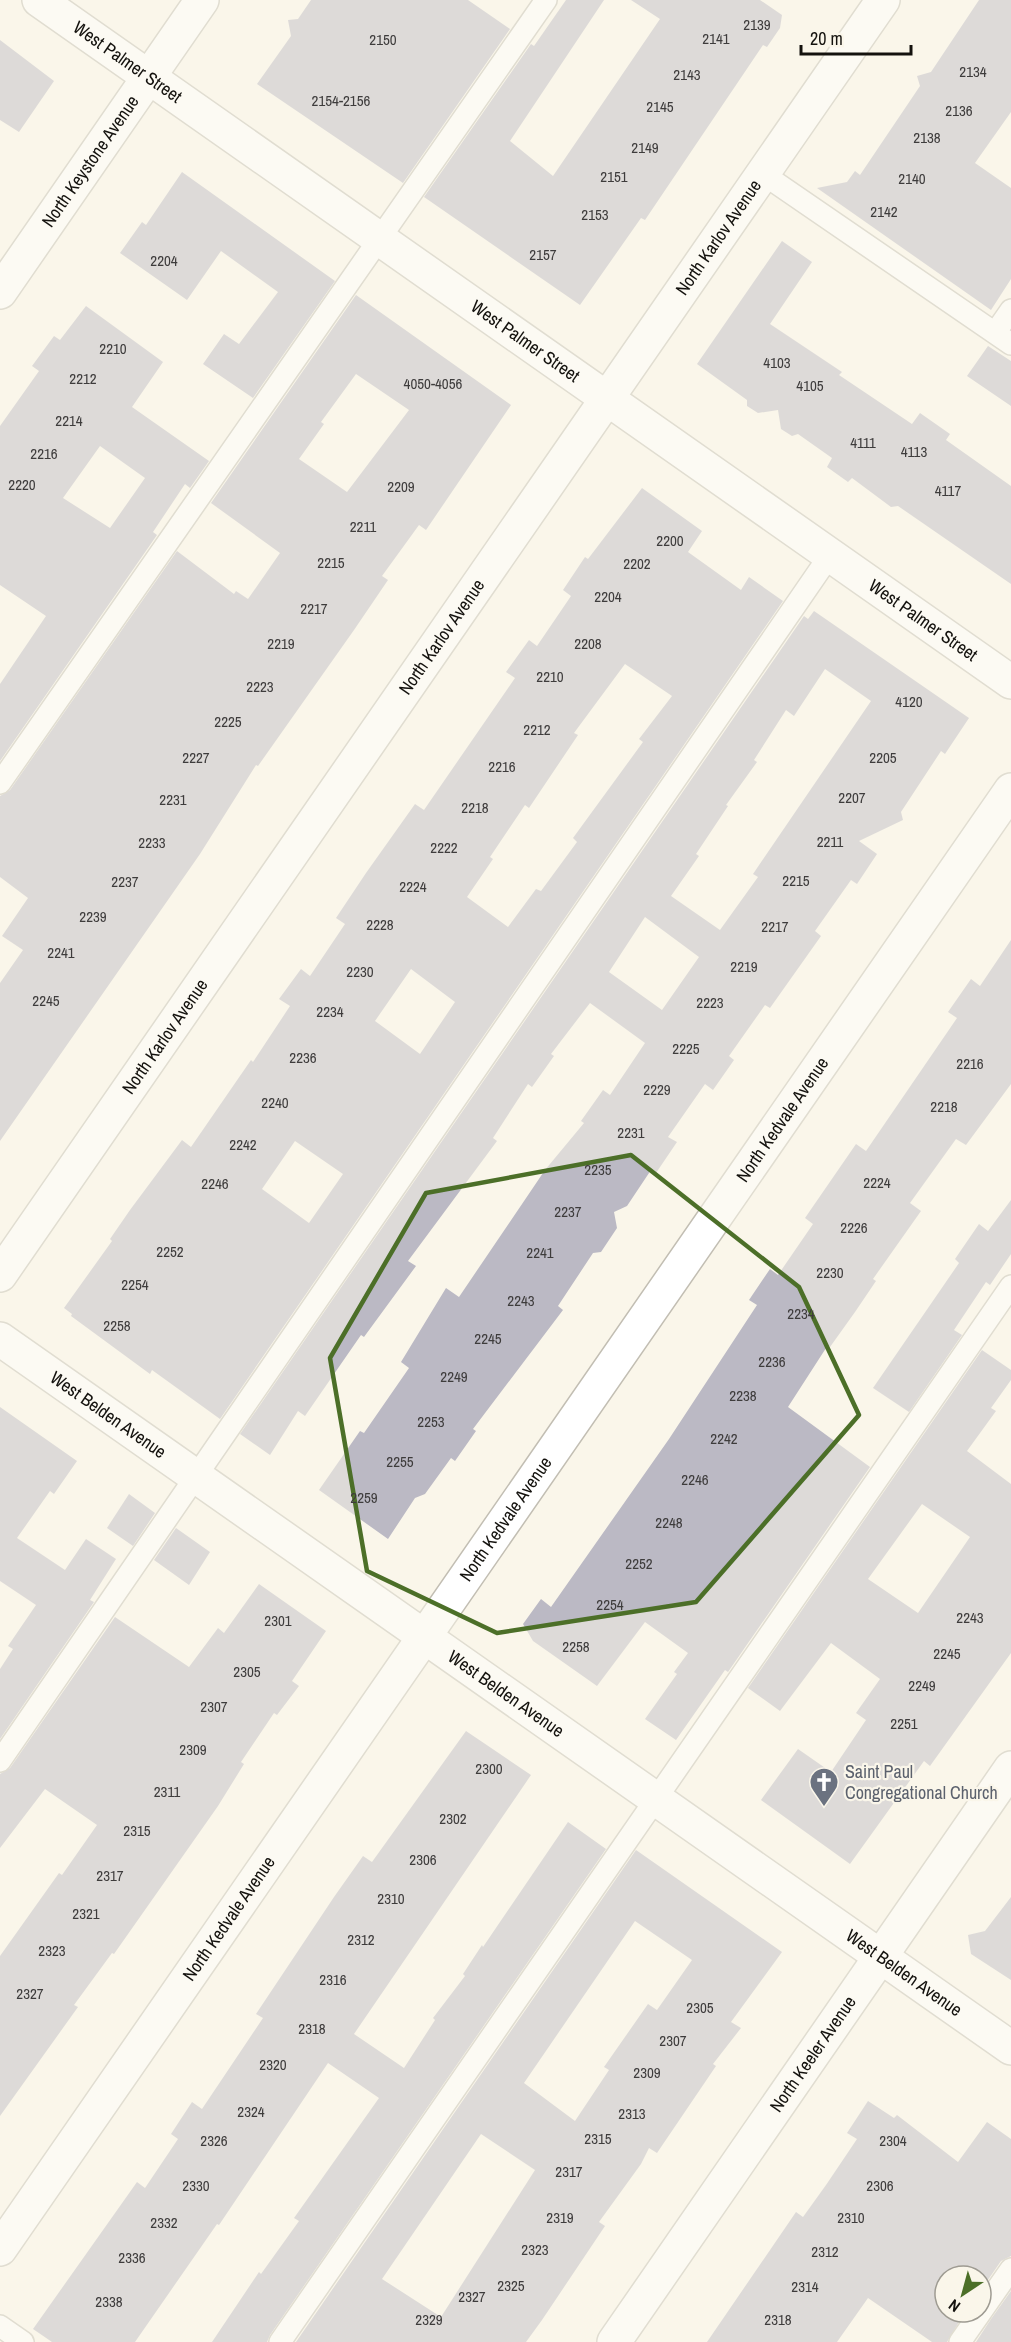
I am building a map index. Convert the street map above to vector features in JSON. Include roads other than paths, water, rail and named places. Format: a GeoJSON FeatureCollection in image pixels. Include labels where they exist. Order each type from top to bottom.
{"type":"FeatureCollection","features":[{"type":"Feature","properties":{"kind":"street","name":"West Palmer Street"},"geometry":{"type":"LineString","coordinates":[[39,0],[1011,682]]}},
{"type":"Feature","properties":{"kind":"street","name":"North Keystone Avenue"},"geometry":{"type":"LineString","coordinates":[[0,292],[202,0]]}},
{"type":"Feature","properties":{"kind":"street","name":"North Karlov Avenue"},"geometry":{"type":"LineString","coordinates":[[0,1275],[883,0]]}},
{"type":"Feature","properties":{"kind":"street","name":"North Kedvale Avenue"},"geometry":{"type":"LineString","coordinates":[[0,2249],[1011,790]]}},
{"type":"Feature","properties":{"kind":"street","name":"West Belden Avenue"},"geometry":{"type":"LineString","coordinates":[[0,1339],[1011,2048]]}},
{"type":"Feature","properties":{"kind":"street","name":"North Keeler Avenue"},"geometry":{"type":"LineString","coordinates":[[614,2342],[1011,1768]]}},
{"type":"Feature","properties":{"kind":"lane"},"geometry":{"type":"LineString","coordinates":[[0,783],[546,0]]}},
{"type":"Feature","properties":{"kind":"lane"},"geometry":{"type":"LineString","coordinates":[[763,174],[1003,339],[1011,310]]}},
{"type":"Feature","properties":{"kind":"lane"},"geometry":{"type":"LineString","coordinates":[[0,1761],[830,555]]}},
{"type":"Feature","properties":{"kind":"lane"},"geometry":{"type":"LineString","coordinates":[[280,2342],[1011,1286]]}},
{"type":"Feature","properties":{"kind":"lane"},"geometry":{"type":"LineString","coordinates":[[993,2294],[1011,2268]]}},
{"type":"Feature","properties":{"kind":"lane"},"geometry":{"type":"LineString","coordinates":[[960,2342],[973,2324]]}},
{"type":"Feature","properties":{"kind":"lane"},"geometry":{"type":"LineString","coordinates":[[0,2326],[23,2342]]}},
{"type":"Feature","properties":{"kind":"place","name":"Saint Paul Congregational Church"},"geometry":{"type":"Point","coordinates":[824,1808]}}]}
